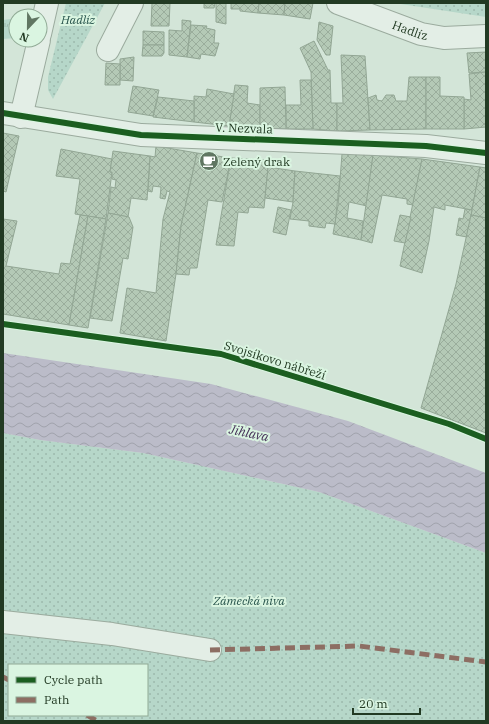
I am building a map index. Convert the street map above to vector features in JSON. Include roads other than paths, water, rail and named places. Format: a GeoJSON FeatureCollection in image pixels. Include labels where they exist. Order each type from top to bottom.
{"type":"FeatureCollection","features":[{"type":"Feature","properties":{"kind":"street"},"geometry":{"type":"LineString","coordinates":[[108,50],[132,3]]}},
{"type":"Feature","properties":{"kind":"street","name":"Hadlíz"},"geometry":{"type":"LineString","coordinates":[[338,3],[421,34],[444,38],[486,36]]}},
{"type":"Feature","properties":{"kind":"street","name":"V. Nezvala"},"geometry":{"type":"LineString","coordinates":[[35,48],[12,115],[141,135],[426,146],[486,154]]}},
{"type":"Feature","properties":{"kind":"street"},"geometry":{"type":"LineString","coordinates":[[3,622],[112,634],[210,650]]}},
{"type":"Feature","properties":{"kind":"water","name":"Jihlava"},"geometry":{"type":"Polygon","coordinates":[[[3,353],[211,384],[348,421],[486,473],[486,553],[319,492],[143,453],[40,440],[3,433],[3,353]]]}},
{"type":"Feature","properties":{"kind":"place","name":"Zelený drak"},"geometry":{"type":"Point","coordinates":[209,161]}},
{"type":"Feature","properties":{"kind":"park label","name":"Zámecká niva"},"geometry":{"type":"Point","coordinates":[249,600]}}]}
